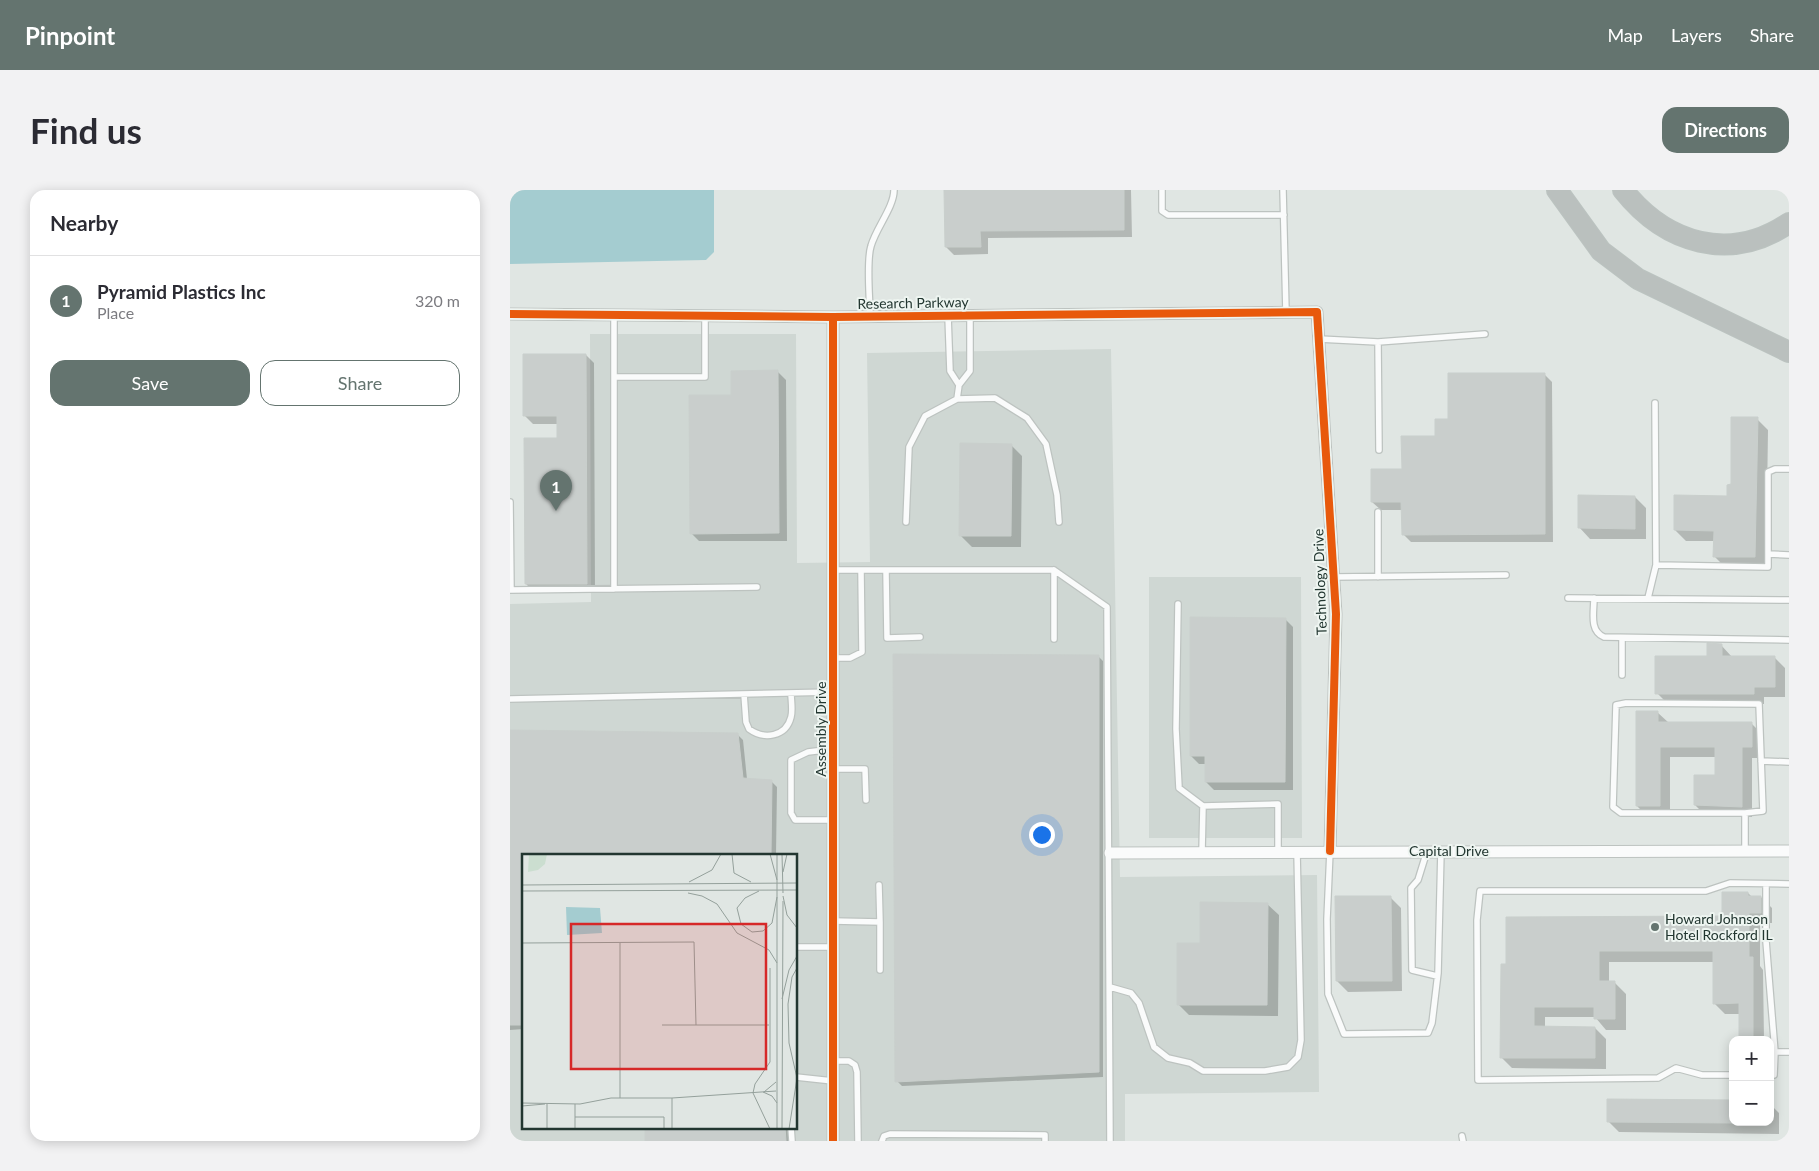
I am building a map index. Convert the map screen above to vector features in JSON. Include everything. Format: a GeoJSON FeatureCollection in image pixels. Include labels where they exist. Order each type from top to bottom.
{"type":"FeatureCollection","features":[{"type":"Feature","properties":{"kind":"highway"},"geometry":{"type":"LineString","coordinates":[[1557,190],[1601,252],[1638,278],[1789,352]]}},
{"type":"Feature","properties":{"kind":"highway"},"geometry":{"type":"LineString","coordinates":[[1623,190],[1643,212],[1667,231],[1700,242],[1736,245],[1772,234],[1789,222]]}},
{"type":"Feature","properties":{"kind":"street","name":"Research Parkway"},"geometry":{"type":"LineString","coordinates":[[510,314],[833,317],[1317,312]]}},
{"type":"Feature","properties":{"kind":"street","name":"Technology Drive"},"geometry":{"type":"LineString","coordinates":[[1317,312],[1336,614],[1330,851]]}},
{"type":"Feature","properties":{"kind":"street","name":"Assembly Drive"},"geometry":{"type":"LineString","coordinates":[[833,317],[834,1141]]}},
{"type":"Feature","properties":{"kind":"street","name":"Capital Drive"},"geometry":{"type":"LineString","coordinates":[[1110,853],[1789,851]]}},
{"type":"Feature","properties":{"kind":"lane"},"geometry":{"type":"LineString","coordinates":[[870,316],[870,248],[881,220],[894,201],[894,190]]}},
{"type":"Feature","properties":{"kind":"lane"},"geometry":{"type":"LineString","coordinates":[[1162,190],[1162,211],[1168,215],[1284,216]]}},
{"type":"Feature","properties":{"kind":"lane"},"geometry":{"type":"LineString","coordinates":[[1283,190],[1286,312]]}},
{"type":"Feature","properties":{"kind":"lane"},"geometry":{"type":"LineString","coordinates":[[614,314],[614,589]]}},
{"type":"Feature","properties":{"kind":"lane"},"geometry":{"type":"LineString","coordinates":[[957,399],[960,385],[970,371],[970,315]]}},
{"type":"Feature","properties":{"kind":"lane"},"geometry":{"type":"LineString","coordinates":[[614,377],[705,377],[705,316]]}},
{"type":"Feature","properties":{"kind":"lane"},"geometry":{"type":"LineString","coordinates":[[948,316],[950,371],[960,385]]}},
{"type":"Feature","properties":{"kind":"lane"},"geometry":{"type":"LineString","coordinates":[[1319,339],[1378,342],[1485,334]]}},
{"type":"Feature","properties":{"kind":"lane"},"geometry":{"type":"LineString","coordinates":[[1378,342],[1379,450]]}},
{"type":"Feature","properties":{"kind":"lane"},"geometry":{"type":"LineString","coordinates":[[906,522],[909,447],[925,416],[957,399],[995,398],[1027,418],[1046,444],[1057,495],[1059,522]]}},
{"type":"Feature","properties":{"kind":"lane"},"geometry":{"type":"LineString","coordinates":[[1648,598],[1656,565],[1655,403]]}},
{"type":"Feature","properties":{"kind":"lane"},"geometry":{"type":"LineString","coordinates":[[1656,565],[1768,567],[1768,472],[1775,468],[1789,469]]}},
{"type":"Feature","properties":{"kind":"lane"},"geometry":{"type":"LineString","coordinates":[[510,502],[511,590],[757,588]]}},
{"type":"Feature","properties":{"kind":"lane"},"geometry":{"type":"LineString","coordinates":[[1378,512],[1378,577]]}},
{"type":"Feature","properties":{"kind":"lane"},"geometry":{"type":"LineString","coordinates":[[1768,554],[1789,555]]}},
{"type":"Feature","properties":{"kind":"lane"},"geometry":{"type":"LineString","coordinates":[[833,570],[1054,570],[1107,607],[1110,853],[1110,1141]]}},
{"type":"Feature","properties":{"kind":"lane"},"geometry":{"type":"LineString","coordinates":[[1054,570],[1054,639]]}},
{"type":"Feature","properties":{"kind":"lane"},"geometry":{"type":"LineString","coordinates":[[833,658],[850,658],[862,652],[861,571]]}},
{"type":"Feature","properties":{"kind":"lane"},"geometry":{"type":"LineString","coordinates":[[886,571],[887,638],[920,637]]}},
{"type":"Feature","properties":{"kind":"lane"},"geometry":{"type":"LineString","coordinates":[[1334,577],[1506,575]]}},
{"type":"Feature","properties":{"kind":"lane"},"geometry":{"type":"LineString","coordinates":[[1568,598],[1789,600]]}},
{"type":"Feature","properties":{"kind":"lane"},"geometry":{"type":"LineString","coordinates":[[1594,598],[1594,628],[1598,634],[1604,637],[1789,640]]}},
{"type":"Feature","properties":{"kind":"lane"},"geometry":{"type":"LineString","coordinates":[[1178,604],[1176,729],[1179,788],[1203,806],[1278,804],[1278,852]]}},
{"type":"Feature","properties":{"kind":"lane"},"geometry":{"type":"LineString","coordinates":[[1622,638],[1622,675]]}},
{"type":"Feature","properties":{"kind":"lane"},"geometry":{"type":"LineString","coordinates":[[510,699],[833,692]]}},
{"type":"Feature","properties":{"kind":"lane"},"geometry":{"type":"LineString","coordinates":[[744,694],[746,722],[749,729],[763,735],[773,735],[788,726],[792,715],[791,693]]}},
{"type":"Feature","properties":{"kind":"lane"},"geometry":{"type":"LineString","coordinates":[[1759,704],[1763,812],[1745,813],[1621,813],[1613,807],[1616,705],[1759,704]]}},
{"type":"Feature","properties":{"kind":"lane"},"geometry":{"type":"LineString","coordinates":[[833,749],[808,752],[791,760],[792,813],[795,820],[833,820]]}},
{"type":"Feature","properties":{"kind":"lane"},"geometry":{"type":"LineString","coordinates":[[1761,761],[1789,762]]}},
{"type":"Feature","properties":{"kind":"lane"},"geometry":{"type":"LineString","coordinates":[[833,769],[865,769],[866,800]]}},
{"type":"Feature","properties":{"kind":"lane"},"geometry":{"type":"LineString","coordinates":[[1202,852],[1203,806]]}},
{"type":"Feature","properties":{"kind":"lane"},"geometry":{"type":"LineString","coordinates":[[1745,813],[1746,851]]}},
{"type":"Feature","properties":{"kind":"lane"},"geometry":{"type":"LineString","coordinates":[[1330,851],[1327,919],[1328,994],[1344,1034],[1428,1033],[1432,1023],[1437,976],[1440,851]]}},
{"type":"Feature","properties":{"kind":"lane"},"geometry":{"type":"LineString","coordinates":[[1427,851],[1418,880],[1411,888],[1412,970],[1437,976]]}},
{"type":"Feature","properties":{"kind":"lane"},"geometry":{"type":"LineString","coordinates":[[1110,987],[1131,993],[1139,1003],[1154,1046],[1168,1058],[1190,1063],[1203,1071],[1265,1071],[1288,1067],[1298,1057],[1301,1040],[1297,852]]}},
{"type":"Feature","properties":{"kind":"lane"},"geometry":{"type":"LineString","coordinates":[[1729,1075],[1702,1075],[1676,1068],[1658,1078],[1478,1080],[1477,920],[1480,891],[1706,891],[1730,883],[1789,884]]}},
{"type":"Feature","properties":{"kind":"lane"},"geometry":{"type":"LineString","coordinates":[[1766,884],[1766,941],[1775,1052],[1774,1075]]}},
{"type":"Feature","properties":{"kind":"lane"},"geometry":{"type":"LineString","coordinates":[[879,885],[880,970]]}},
{"type":"Feature","properties":{"kind":"lane"},"geometry":{"type":"LineString","coordinates":[[833,921],[880,922]]}},
{"type":"Feature","properties":{"kind":"lane"},"geometry":{"type":"LineString","coordinates":[[798,947],[833,947]]}},
{"type":"Feature","properties":{"kind":"lane"},"geometry":{"type":"LineString","coordinates":[[1775,1052],[1789,1052]]}},
{"type":"Feature","properties":{"kind":"lane"},"geometry":{"type":"LineString","coordinates":[[833,1061],[849,1061],[855,1065],[857,1072],[858,1141]]}},
{"type":"Feature","properties":{"kind":"lane"},"geometry":{"type":"LineString","coordinates":[[798,1077],[833,1081]]}},
{"type":"Feature","properties":{"kind":"lane"},"geometry":{"type":"LineString","coordinates":[[791,1128],[792,1141]]}},
{"type":"Feature","properties":{"kind":"lane"},"geometry":{"type":"LineString","coordinates":[[882,1141],[884,1136],[890,1134],[1045,1135],[1045,1141]]}},
{"type":"Feature","properties":{"kind":"shaded area"},"geometry":{"type":"Polygon","coordinates":[[[590,334],[796,334],[797,563],[870,562],[867,353],[1111,349],[1120,877],[1317,875],[1319,1092],[1125,1094],[1125,1141],[510,1141],[510,604],[591,602],[590,334]]]}},
{"type":"Feature","properties":{"kind":"shaded area"},"geometry":{"type":"Polygon","coordinates":[[[1149,577],[1301,577],[1302,838],[1149,838],[1149,577]]]}},
{"type":"Feature","properties":{"kind":"water"},"geometry":{"type":"Polygon","coordinates":[[[510,190],[714,190],[714,252],[706,260],[510,264],[510,190]]]}},
{"type":"Feature","properties":{"kind":"building"},"geometry":{"type":"Polygon","coordinates":[[[944,190],[1124,190],[1124,230],[980,231],[981,247],[945,247],[944,190]]]}},
{"type":"Feature","properties":{"kind":"building"},"geometry":{"type":"Polygon","coordinates":[[[523,354],[586,354],[587,584],[525,584],[524,438],[557,438],[557,416],[523,416],[523,354]]]}},
{"type":"Feature","properties":{"kind":"building"},"geometry":{"type":"Polygon","coordinates":[[[778,370],[779,533],[690,534],[689,395],[731,395],[731,371],[778,370]]]}},
{"type":"Feature","properties":{"kind":"building"},"geometry":{"type":"Polygon","coordinates":[[[1448,373],[1545,373],[1545,534],[1402,535],[1401,502],[1371,502],[1371,469],[1402,469],[1401,436],[1435,436],[1435,419],[1448,419],[1448,373]]]}},
{"type":"Feature","properties":{"kind":"building"},"geometry":{"type":"Polygon","coordinates":[[[1731,417],[1758,417],[1755,557],[1713,557],[1714,531],[1674,530],[1674,495],[1727,496],[1727,485],[1731,484],[1731,417]]]}},
{"type":"Feature","properties":{"kind":"building"},"geometry":{"type":"Polygon","coordinates":[[[960,443],[1012,444],[1011,536],[959,536],[960,443]]]}},
{"type":"Feature","properties":{"kind":"building"},"geometry":{"type":"Polygon","coordinates":[[[1578,495],[1635,496],[1635,529],[1578,528],[1578,495]]]}},
{"type":"Feature","properties":{"kind":"building"},"geometry":{"type":"Polygon","coordinates":[[[1190,617],[1286,618],[1285,782],[1205,782],[1205,756],[1190,756],[1190,617]]]}},
{"type":"Feature","properties":{"kind":"building"},"geometry":{"type":"Polygon","coordinates":[[[1707,643],[1722,644],[1722,656],[1775,656],[1775,687],[1754,687],[1754,694],[1655,694],[1655,656],[1707,656],[1707,643]]]}},
{"type":"Feature","properties":{"kind":"building"},"geometry":{"type":"Polygon","coordinates":[[[893,654],[1099,655],[1099,1072],[895,1082],[893,654]]]}},
{"type":"Feature","properties":{"kind":"building"},"geometry":{"type":"Polygon","coordinates":[[[1636,711],[1658,711],[1658,722],[1752,722],[1752,747],[1742,747],[1742,807],[1694,805],[1694,775],[1715,775],[1715,747],[1660,747],[1660,806],[1636,806],[1636,711]]]}},
{"type":"Feature","properties":{"kind":"building"},"geometry":{"type":"Polygon","coordinates":[[[510,730],[738,733],[743,778],[772,780],[771,854],[522,854],[522,1025],[510,1025],[510,730]]]}},
{"type":"Feature","properties":{"kind":"building"},"geometry":{"type":"Polygon","coordinates":[[[1722,892],[1748,892],[1748,896],[1761,896],[1761,913],[1749,913],[1749,957],[1753,957],[1753,1036],[1739,1036],[1739,1003],[1713,1004],[1713,951],[1599,951],[1599,981],[1615,981],[1615,1019],[1594,1019],[1594,1007],[1534,1007],[1534,1026],[1595,1027],[1595,1058],[1500,1058],[1501,964],[1506,964],[1506,917],[1722,916],[1722,892]]]}},
{"type":"Feature","properties":{"kind":"building"},"geometry":{"type":"Polygon","coordinates":[[[1335,896],[1391,896],[1392,981],[1336,981],[1335,896]]]}},
{"type":"Feature","properties":{"kind":"building"},"geometry":{"type":"Polygon","coordinates":[[[1200,902],[1268,903],[1267,1005],[1177,1005],[1177,943],[1200,943],[1200,902]]]}},
{"type":"Feature","properties":{"kind":"building"},"geometry":{"type":"Polygon","coordinates":[[[1607,1099],[1729,1100],[1729,1123],[1607,1122],[1607,1099]]]}},
{"type":"Feature","properties":{"kind":"building"},"geometry":{"type":"Polygon","coordinates":[[[645,1128],[785,1128],[786,1141],[645,1141],[645,1128]]]}},
{"type":"Feature","properties":{"kind":"cycle path"},"geometry":{"type":"LineString","coordinates":[[510,314],[833,317],[1317,312],[1336,614],[1330,851]]}},
{"type":"Feature","properties":{"kind":"cycle path"},"geometry":{"type":"LineString","coordinates":[[833,317],[833,1141]]}},
{"type":"Feature","properties":{"kind":"place","name":"Pyramid Plastics Inc"},"geometry":{"type":"Point","coordinates":[556,511]}},
{"type":"Feature","properties":{"kind":"place","name":"Howard Johnson Hotel Rockford IL"},"geometry":{"type":"Point","coordinates":[1655,927]}}]}
